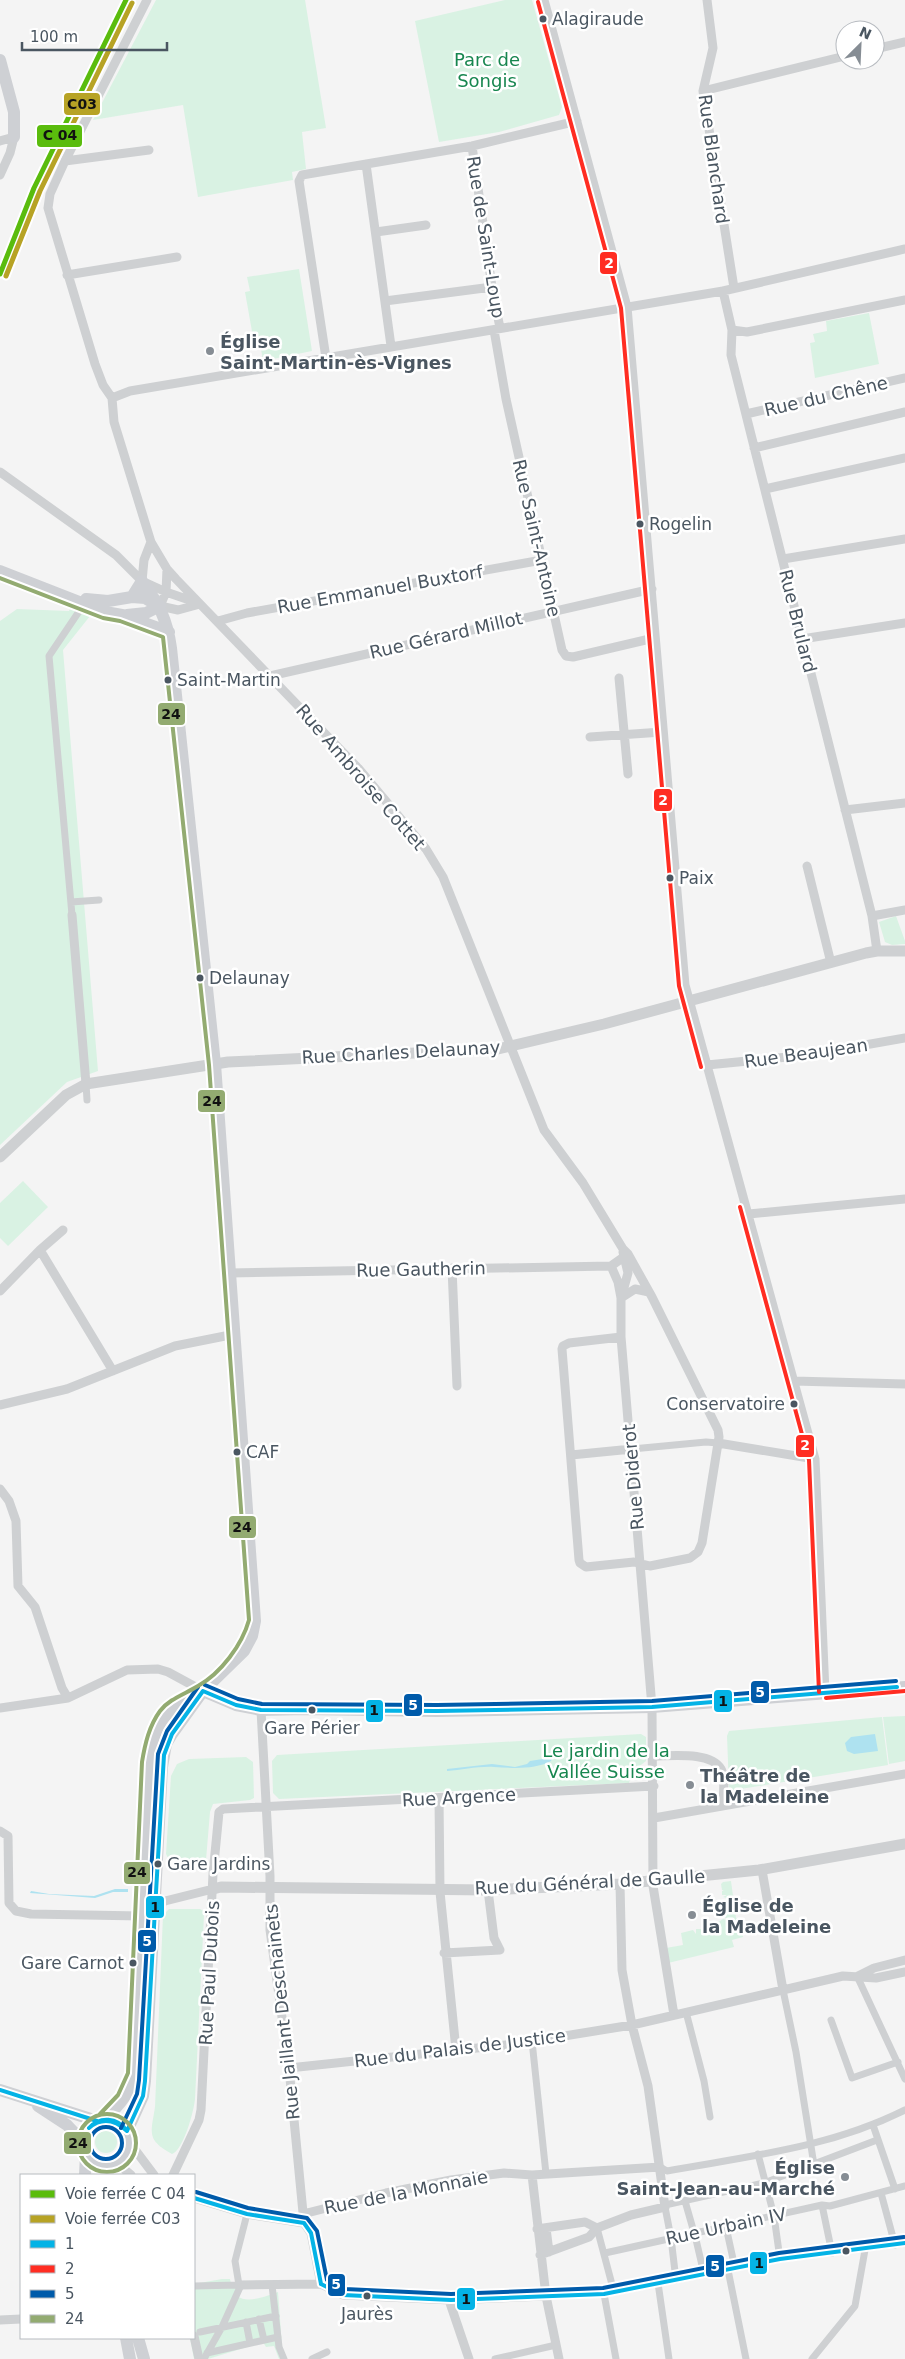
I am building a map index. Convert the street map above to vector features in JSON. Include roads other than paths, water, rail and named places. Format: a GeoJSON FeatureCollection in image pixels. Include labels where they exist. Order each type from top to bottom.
{"type":"FeatureCollection","features":[{"type":"Feature","properties":{"kind":"main road"},"geometry":{"type":"LineString","coordinates":[[0,60],[13,107],[14,137]]}},
{"type":"Feature","properties":{"kind":"main road"},"geometry":{"type":"LineString","coordinates":[[0,571],[106,612],[122,615],[168,632]]}},
{"type":"Feature","properties":{"kind":"main road"},"geometry":{"type":"LineString","coordinates":[[85,2174],[87,2130],[112,2112],[127,2092],[133,2080],[141,1916],[150,1867],[165,1750],[172,1734],[203,1691],[244,1651],[252,1636],[255,1621],[215,1064],[168,632],[160,606],[142,581],[132,597]]}},
{"type":"Feature","properties":{"kind":"main road"},"geometry":{"type":"LineString","coordinates":[[59,593],[96,601],[132,597],[145,598],[160,606]]}},
{"type":"Feature","properties":{"kind":"main road"},"geometry":{"type":"LineString","coordinates":[[122,615],[146,612],[160,606]]}},
{"type":"Feature","properties":{"kind":"main road"},"geometry":{"type":"LineString","coordinates":[[203,1691],[236,1705],[261,1710],[438,1711],[652,1707],[825,1692],[903,1688]]}},
{"type":"Feature","properties":{"kind":"main road"},"geometry":{"type":"LineString","coordinates":[[32,2102],[67,2125],[97,2164],[113,2168],[128,2153],[128,2137],[143,2096],[145,2081],[154,1907],[150,1867]]}},
{"type":"Feature","properties":{"kind":"main road"},"geometry":{"type":"LineString","coordinates":[[0,2090],[32,2102],[100,2120],[117,2122],[128,2137]]}},
{"type":"Feature","properties":{"kind":"main road"},"geometry":{"type":"LineString","coordinates":[[126,2339],[130,2359]]}},
{"type":"Feature","properties":{"kind":"main road"},"geometry":{"type":"LineString","coordinates":[[138,2339],[144,2359]]}},
{"type":"Feature","properties":{"kind":"street"},"geometry":{"type":"LineString","coordinates":[[147,0],[65,161],[50,194],[48,208],[67,275],[103,385],[112,398],[130,391],[723,291],[905,249]]}},
{"type":"Feature","properties":{"kind":"street"},"geometry":{"type":"LineString","coordinates":[[544,0],[627,307],[685,985],[815,1459],[825,1692]]}},
{"type":"Feature","properties":{"kind":"street","name":"Rue Blanchard"},"geometry":{"type":"LineString","coordinates":[[707,0],[713,48],[703,91],[734,288]]}},
{"type":"Feature","properties":{"kind":"street"},"geometry":{"type":"LineString","coordinates":[[885,47],[905,42]]}},
{"type":"Feature","properties":{"kind":"street"},"geometry":{"type":"LineString","coordinates":[[703,91],[835,58]]}},
{"type":"Feature","properties":{"kind":"street"},"geometry":{"type":"LineString","coordinates":[[326,358],[300,177],[306,174],[472,146],[577,121]]}},
{"type":"Feature","properties":{"kind":"street"},"geometry":{"type":"LineString","coordinates":[[0,141],[14,137]]}},
{"type":"Feature","properties":{"kind":"street"},"geometry":{"type":"LineString","coordinates":[[0,175],[14,137]]}},
{"type":"Feature","properties":{"kind":"street","name":"Rue de Saint-Loup"},"geometry":{"type":"LineString","coordinates":[[472,146],[497,329]]}},
{"type":"Feature","properties":{"kind":"street"},"geometry":{"type":"LineString","coordinates":[[65,161],[150,150]]}},
{"type":"Feature","properties":{"kind":"street"},"geometry":{"type":"LineString","coordinates":[[366,164],[391,346]]}},
{"type":"Feature","properties":{"kind":"street"},"geometry":{"type":"LineString","coordinates":[[376,232],[426,225]]}},
{"type":"Feature","properties":{"kind":"street"},"geometry":{"type":"LineString","coordinates":[[67,275],[177,257]]}},
{"type":"Feature","properties":{"kind":"street"},"geometry":{"type":"LineString","coordinates":[[385,301],[492,287]]}},
{"type":"Feature","properties":{"kind":"street","name":"Rue Brulard"},"geometry":{"type":"LineString","coordinates":[[723,291],[732,330],[731,355],[872,916],[877,951]]}},
{"type":"Feature","properties":{"kind":"street"},"geometry":{"type":"LineString","coordinates":[[732,330],[747,332],[905,300]]}},
{"type":"Feature","properties":{"kind":"street","name":"Rue Saint-Antoine"},"geometry":{"type":"LineString","coordinates":[[497,329],[506,399],[562,650],[566,656],[573,657],[654,638]]}},
{"type":"Feature","properties":{"kind":"street","name":"Rue du Chêne"},"geometry":{"type":"LineString","coordinates":[[746,414],[905,378]]}},
{"type":"Feature","properties":{"kind":"street","name":"Rue Ambroise Cottet"},"geometry":{"type":"LineString","coordinates":[[112,398],[114,422],[151,542],[167,569],[358,768],[426,849],[443,877],[544,1130],[582,1183],[649,1292],[718,1430],[718,1443],[702,1543],[698,1552],[690,1558],[650,1566],[634,1562],[586,1567],[580,1564],[571,1454]]}},
{"type":"Feature","properties":{"kind":"street"},"geometry":{"type":"LineString","coordinates":[[754,448],[905,412]]}},
{"type":"Feature","properties":{"kind":"street"},"geometry":{"type":"LineString","coordinates":[[765,489],[905,458]]}},
{"type":"Feature","properties":{"kind":"street"},"geometry":{"type":"LineString","coordinates":[[0,472],[116,555],[142,581],[200,604]]}},
{"type":"Feature","properties":{"kind":"street"},"geometry":{"type":"LineString","coordinates":[[783,559],[905,539]]}},
{"type":"Feature","properties":{"kind":"street"},"geometry":{"type":"LineString","coordinates":[[142,581],[144,560],[151,542]]}},
{"type":"Feature","properties":{"kind":"street","name":"Rue Emmanuel Buxtorf"},"geometry":{"type":"LineString","coordinates":[[218,621],[247,613],[542,560]]}},
{"type":"Feature","properties":{"kind":"street"},"geometry":{"type":"LineString","coordinates":[[167,569],[166,592],[160,606],[178,610],[200,604]]}},
{"type":"Feature","properties":{"kind":"street","name":"Rue Gérard Millot"},"geometry":{"type":"LineString","coordinates":[[270,676],[652,589]]}},
{"type":"Feature","properties":{"kind":"street"},"geometry":{"type":"LineString","coordinates":[[82,607],[49,656],[87,1100]]}},
{"type":"Feature","properties":{"kind":"street"},"geometry":{"type":"LineString","coordinates":[[802,639],[905,623]]}},
{"type":"Feature","properties":{"kind":"street"},"geometry":{"type":"LineString","coordinates":[[619,678],[628,774]]}},
{"type":"Feature","properties":{"kind":"street"},"geometry":{"type":"LineString","coordinates":[[590,738],[662,732]]}},
{"type":"Feature","properties":{"kind":"street"},"geometry":{"type":"LineString","coordinates":[[845,810],[905,803]]}},
{"type":"Feature","properties":{"kind":"street"},"geometry":{"type":"LineString","coordinates":[[807,866],[831,963]]}},
{"type":"Feature","properties":{"kind":"street"},"geometry":{"type":"LineString","coordinates":[[71,902],[99,900]]}},
{"type":"Feature","properties":{"kind":"street"},"geometry":{"type":"LineString","coordinates":[[872,916],[905,910]]}},
{"type":"Feature","properties":{"kind":"street","name":"Rue Charles Delaunay"},"geometry":{"type":"LineString","coordinates":[[86,1084],[215,1064],[307,1057],[498,1049],[690,1002],[877,951],[905,951]]}},
{"type":"Feature","properties":{"kind":"street","name":"Rue Beaujean"},"geometry":{"type":"LineString","coordinates":[[707,1065],[808,1055],[905,1038]]}},
{"type":"Feature","properties":{"kind":"street"},"geometry":{"type":"LineString","coordinates":[[0,1157],[66,1095],[86,1084]]}},
{"type":"Feature","properties":{"kind":"street"},"geometry":{"type":"LineString","coordinates":[[748,1214],[905,1199]]}},
{"type":"Feature","properties":{"kind":"street"},"geometry":{"type":"LineString","coordinates":[[0,1291],[40,1250],[63,1230]]}},
{"type":"Feature","properties":{"kind":"street"},"geometry":{"type":"LineString","coordinates":[[40,1250],[114,1371]]}},
{"type":"Feature","properties":{"kind":"street","name":"Rue Gautherin"},"geometry":{"type":"LineString","coordinates":[[230,1273],[611,1266],[625,1254]]}},
{"type":"Feature","properties":{"kind":"street","name":"Rue Diderot"},"geometry":{"type":"LineString","coordinates":[[625,1254],[628,1273],[621,1298],[621,1337],[632,1449],[652,1707],[654,1881],[663,1954],[674,2015]]}},
{"type":"Feature","properties":{"kind":"street"},"geometry":{"type":"LineString","coordinates":[[611,1266],[618,1282],[621,1298],[635,1289],[649,1292]]}},
{"type":"Feature","properties":{"kind":"street"},"geometry":{"type":"LineString","coordinates":[[452,1268],[457,1386]]}},
{"type":"Feature","properties":{"kind":"street"},"geometry":{"type":"LineString","coordinates":[[0,1405],[67,1388],[175,1346],[235,1334]]}},
{"type":"Feature","properties":{"kind":"street"},"geometry":{"type":"LineString","coordinates":[[621,1337],[569,1343],[563,1346],[571,1454],[706,1442],[815,1459]]}},
{"type":"Feature","properties":{"kind":"street"},"geometry":{"type":"LineString","coordinates":[[794,1381],[905,1384]]}},
{"type":"Feature","properties":{"kind":"street"},"geometry":{"type":"LineString","coordinates":[[0,1489],[9,1501],[16,1521],[18,1586],[35,1607],[62,1688],[68,1698]]}},
{"type":"Feature","properties":{"kind":"street"},"geometry":{"type":"LineString","coordinates":[[5,1708],[26,1703],[68,1698],[127,1670],[158,1669],[168,1672],[203,1691]]}},
{"type":"Feature","properties":{"kind":"street","name":"Rue Jaillant Deschainets"},"geometry":{"type":"LineString","coordinates":[[261,1710],[270,1889],[270,1930],[289,2068],[303,2218],[311,2233],[321,2284]]}},
{"type":"Feature","properties":{"kind":"street"},"geometry":{"type":"LineString","coordinates":[[654,1756],[683,1755],[699,1757],[715,1763],[721,1768],[723,1775],[723,1804]]}},
{"type":"Feature","properties":{"kind":"street"},"geometry":{"type":"LineString","coordinates":[[654,1818],[723,1804],[905,1774]]}},
{"type":"Feature","properties":{"kind":"street","name":"Rue Argence"},"geometry":{"type":"LineString","coordinates":[[265,1807],[654,1786]]}},
{"type":"Feature","properties":{"kind":"street"},"geometry":{"type":"LineString","coordinates":[[439,1798],[440,1889],[444,1953],[456,2050]]}},
{"type":"Feature","properties":{"kind":"street","name":"Rue Paul Dubois"},"geometry":{"type":"LineString","coordinates":[[173,2174],[201,2110],[219,1812],[223,1809],[265,1807]]}},
{"type":"Feature","properties":{"kind":"street"},"geometry":{"type":"LineString","coordinates":[[0,1831],[8,1836],[9,1903],[16,1912],[22,1914],[141,1916],[165,1901],[213,1889]]}},
{"type":"Feature","properties":{"kind":"street","name":"Rue du Général de Gaulle"},"geometry":{"type":"LineString","coordinates":[[213,1889],[221,1887],[488,1890],[620,1884],[762,1870],[905,1844]]}},
{"type":"Feature","properties":{"kind":"street"},"geometry":{"type":"LineString","coordinates":[[762,1870],[796,2052],[814,2165]]}},
{"type":"Feature","properties":{"kind":"street"},"geometry":{"type":"LineString","coordinates":[[620,1884],[622,1970],[632,2025],[648,2086],[676,2280]]}},
{"type":"Feature","properties":{"kind":"street"},"geometry":{"type":"LineString","coordinates":[[444,1953],[500,1950],[494,1938],[488,1890]]}},
{"type":"Feature","properties":{"kind":"street"},"geometry":{"type":"LineString","coordinates":[[858,1976],[874,1968],[905,1960]]}},
{"type":"Feature","properties":{"kind":"street"},"geometry":{"type":"LineString","coordinates":[[858,1976],[876,1978],[905,1972]]}},
{"type":"Feature","properties":{"kind":"street","name":"Rue du Palais de Justice"},"geometry":{"type":"LineString","coordinates":[[289,2068],[456,2050],[632,2025],[843,1976],[858,1976]]}},
{"type":"Feature","properties":{"kind":"street"},"geometry":{"type":"LineString","coordinates":[[858,1976],[905,2079]]}},
{"type":"Feature","properties":{"kind":"street"},"geometry":{"type":"LineString","coordinates":[[686,2012],[704,2081],[710,2117]]}},
{"type":"Feature","properties":{"kind":"street"},"geometry":{"type":"LineString","coordinates":[[831,2020],[852,2078],[898,2062]]}},
{"type":"Feature","properties":{"kind":"street"},"geometry":{"type":"LineString","coordinates":[[532,2040],[546,2174]]}},
{"type":"Feature","properties":{"kind":"street"},"geometry":{"type":"LineString","coordinates":[[660,2167],[667,2171],[811,2145],[873,2126],[905,2110]]}},
{"type":"Feature","properties":{"kind":"street"},"geometry":{"type":"LineString","coordinates":[[873,2126],[895,2189]]}},
{"type":"Feature","properties":{"kind":"street"},"geometry":{"type":"LineString","coordinates":[[128,2137],[153,2174]]}},
{"type":"Feature","properties":{"kind":"street"},"geometry":{"type":"LineString","coordinates":[[545,2253],[589,2237],[597,2228],[631,2215],[764,2183],[877,2140]]}},
{"type":"Feature","properties":{"kind":"street"},"geometry":{"type":"LineString","coordinates":[[758,2154],[774,2216],[780,2260]]}},
{"type":"Feature","properties":{"kind":"street","name":"Rue de la Monnaie"},"geometry":{"type":"LineString","coordinates":[[303,2218],[386,2193],[451,2180],[504,2173],[532,2175],[660,2167]]}},
{"type":"Feature","properties":{"kind":"street"},"geometry":{"type":"LineString","coordinates":[[113,2168],[128,2174]]}},
{"type":"Feature","properties":{"kind":"street"},"geometry":{"type":"LineString","coordinates":[[532,2175],[545,2253],[546,2296],[560,2359]]}},
{"type":"Feature","properties":{"kind":"street","name":"Rue Urbain IV"},"geometry":{"type":"LineString","coordinates":[[605,2253],[694,2231],[726,2227],[822,2205],[830,2206],[881,2194],[905,2186]]}},
{"type":"Feature","properties":{"kind":"street"},"geometry":{"type":"LineString","coordinates":[[881,2194],[895,2245]]}},
{"type":"Feature","properties":{"kind":"street"},"geometry":{"type":"LineString","coordinates":[[195,2198],[246,2214],[303,2218]]}},
{"type":"Feature","properties":{"kind":"street"},"geometry":{"type":"LineString","coordinates":[[685,2201],[704,2274]]}},
{"type":"Feature","properties":{"kind":"street"},"geometry":{"type":"LineString","coordinates":[[822,2205],[832,2253]]}},
{"type":"Feature","properties":{"kind":"street"},"geometry":{"type":"LineString","coordinates":[[203,2356],[222,2327],[240,2285],[235,2261],[246,2214]]}},
{"type":"Feature","properties":{"kind":"street"},"geometry":{"type":"LineString","coordinates":[[542,2228],[585,2222],[597,2228],[614,2292]]}},
{"type":"Feature","properties":{"kind":"street"},"geometry":{"type":"LineString","coordinates":[[726,2227],[746,2359]]}},
{"type":"Feature","properties":{"kind":"street"},"geometry":{"type":"LineString","coordinates":[[195,2286],[321,2284],[342,2295],[451,2300],[604,2294],[780,2260],[865,2250],[905,2243]]}},
{"type":"Feature","properties":{"kind":"street"},"geometry":{"type":"LineString","coordinates":[[812,2359],[855,2306],[865,2250]]}},
{"type":"Feature","properties":{"kind":"street"},"geometry":{"type":"LineString","coordinates":[[658,2283],[669,2359]]}},
{"type":"Feature","properties":{"kind":"street"},"geometry":{"type":"LineString","coordinates":[[272,2285],[279,2347],[284,2359]]}},
{"type":"Feature","properties":{"kind":"street"},"geometry":{"type":"LineString","coordinates":[[604,2294],[616,2359]]}},
{"type":"Feature","properties":{"kind":"street"},"geometry":{"type":"LineString","coordinates":[[451,2300],[450,2302],[469,2359]]}},
{"type":"Feature","properties":{"kind":"street"},"geometry":{"type":"LineString","coordinates":[[203,2356],[197,2334],[276,2316]]}},
{"type":"Feature","properties":{"kind":"street"},"geometry":{"type":"LineString","coordinates":[[0,2320],[20,2319]]}},
{"type":"Feature","properties":{"kind":"street"},"geometry":{"type":"LineString","coordinates":[[260,2319],[264,2340]]}},
{"type":"Feature","properties":{"kind":"street"},"geometry":{"type":"LineString","coordinates":[[246,2322],[250,2343]]}},
{"type":"Feature","properties":{"kind":"street"},"geometry":{"type":"LineString","coordinates":[[203,2356],[278,2337]]}},
{"type":"Feature","properties":{"kind":"street"},"geometry":{"type":"LineString","coordinates":[[496,2359],[556,2345]]}},
{"type":"Feature","properties":{"kind":"street"},"geometry":{"type":"LineString","coordinates":[[312,2359],[327,2352]]}},
{"type":"Feature","properties":{"kind":"water"},"geometry":{"type":"Polygon","coordinates":[[[875,1734],[878,1751],[854,1754],[847,1751],[845,1743],[851,1737],[875,1734]]]}},
{"type":"Feature","properties":{"kind":"water"},"geometry":{"type":"Polygon","coordinates":[[[552,1759],[551,1761],[531,1767],[516,1768],[482,1767],[447,1771],[447,1769],[492,1764],[515,1767],[527,1764],[530,1761],[552,1759]]]}},
{"type":"Feature","properties":{"kind":"water"},"geometry":{"type":"Polygon","coordinates":[[[115,1889],[128,1889],[128,1892],[113,1892],[95,1898],[30,1893],[31,1891],[49,1894],[94,1896],[115,1889]]]}},
{"type":"Feature","properties":{"kind":"rail line","name":"C03"},"geometry":{"type":"LineString","coordinates":[[6,276],[40,191],[132,3]]}},
{"type":"Feature","properties":{"kind":"place","name":"Alagiraude"},"geometry":{"type":"Point","coordinates":[543,19]}},
{"type":"Feature","properties":{"kind":"place","name":"Église Saint-Martin-ès-Vignes"},"geometry":{"type":"Point","coordinates":[210,351]}},
{"type":"Feature","properties":{"kind":"place","name":"Rogelin"},"geometry":{"type":"Point","coordinates":[640,524]}},
{"type":"Feature","properties":{"kind":"place","name":"Saint-Martin"},"geometry":{"type":"Point","coordinates":[168,680]}},
{"type":"Feature","properties":{"kind":"place","name":"Paix"},"geometry":{"type":"Point","coordinates":[670,878]}},
{"type":"Feature","properties":{"kind":"place","name":"Delaunay"},"geometry":{"type":"Point","coordinates":[200,978]}},
{"type":"Feature","properties":{"kind":"place","name":"Conservatoire"},"geometry":{"type":"Point","coordinates":[794,1404]}},
{"type":"Feature","properties":{"kind":"place","name":"CAF"},"geometry":{"type":"Point","coordinates":[237,1452]}},
{"type":"Feature","properties":{"kind":"place","name":"Gare Périer"},"geometry":{"type":"Point","coordinates":[312,1710]}},
{"type":"Feature","properties":{"kind":"place","name":"Théâtre de la Madeleine"},"geometry":{"type":"Point","coordinates":[690,1785]}},
{"type":"Feature","properties":{"kind":"place","name":"Gare Jardins"},"geometry":{"type":"Point","coordinates":[158,1864]}},
{"type":"Feature","properties":{"kind":"place","name":"Église de la Madeleine"},"geometry":{"type":"Point","coordinates":[692,1915]}},
{"type":"Feature","properties":{"kind":"place","name":"Gare Carnot"},"geometry":{"type":"Point","coordinates":[133,1963]}},
{"type":"Feature","properties":{"kind":"place","name":"Église Saint-Jean-au-Marché"},"geometry":{"type":"Point","coordinates":[845,2177]}},
{"type":"Feature","properties":{"kind":"place","name":"Jaurès"},"geometry":{"type":"Point","coordinates":[367,2296]}},
{"type":"Feature","properties":{"kind":"park label","name":"Parc de Songis"},"geometry":{"type":"Point","coordinates":[487,69]}},
{"type":"Feature","properties":{"kind":"park label","name":"Le jardin de la Vallée Suisse"},"geometry":{"type":"Point","coordinates":[606,1760]}}]}
